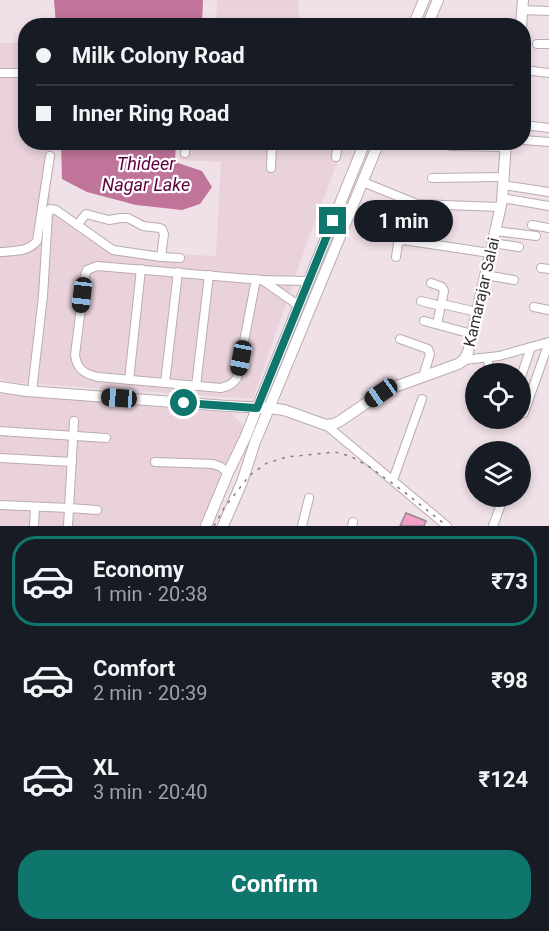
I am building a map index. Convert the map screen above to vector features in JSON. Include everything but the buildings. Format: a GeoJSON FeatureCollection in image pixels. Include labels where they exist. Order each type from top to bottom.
{"type":"FeatureCollection","features":[{"type":"Feature","properties":{"kind":"main road"},"geometry":{"type":"LineString","coordinates":[[416,18],[424,0]]}},
{"type":"Feature","properties":{"kind":"main road"},"geometry":{"type":"LineString","coordinates":[[430,18],[438,0]]}},
{"type":"Feature","properties":{"kind":"main road"},"geometry":{"type":"LineString","coordinates":[[206,526],[245,438],[362,150]]}},
{"type":"Feature","properties":{"kind":"main road"},"geometry":{"type":"LineString","coordinates":[[223,526],[242,482],[255,442],[376,150]]}},
{"type":"Feature","properties":{"kind":"main road","name":"Kamarajar Salai"},"geometry":{"type":"LineString","coordinates":[[326,425],[340,422],[389,389],[464,360],[468,352],[501,203],[506,150]]}},
{"type":"Feature","properties":{"kind":"main road"},"geometry":{"type":"LineString","coordinates":[[0,387],[32,392],[269,408],[284,410],[326,425]]}},
{"type":"Feature","properties":{"kind":"street"},"geometry":{"type":"LineString","coordinates":[[523,5],[549,11]]}},
{"type":"Feature","properties":{"kind":"street"},"geometry":{"type":"LineString","coordinates":[[537,44],[549,44]]}},
{"type":"Feature","properties":{"kind":"street"},"geometry":{"type":"LineString","coordinates":[[531,71],[549,73]]}},
{"type":"Feature","properties":{"kind":"street"},"geometry":{"type":"LineString","coordinates":[[0,73],[18,73]]}},
{"type":"Feature","properties":{"kind":"street"},"geometry":{"type":"LineString","coordinates":[[531,126],[549,128]]}},
{"type":"Feature","properties":{"kind":"street"},"geometry":{"type":"LineString","coordinates":[[531,141],[549,142]]}},
{"type":"Feature","properties":{"kind":"street"},"geometry":{"type":"LineString","coordinates":[[271,168],[272,150]]}},
{"type":"Feature","properties":{"kind":"street"},"geometry":{"type":"LineString","coordinates":[[336,157],[337,150]]}},
{"type":"Feature","properties":{"kind":"street"},"geometry":{"type":"LineString","coordinates":[[0,252],[26,250],[37,241],[50,156]]}},
{"type":"Feature","properties":{"kind":"street"},"geometry":{"type":"LineString","coordinates":[[432,178],[503,181],[549,192]]}},
{"type":"Feature","properties":{"kind":"street"},"geometry":{"type":"LineString","coordinates":[[363,182],[417,204],[501,203],[549,206]]}},
{"type":"Feature","properties":{"kind":"street"},"geometry":{"type":"LineString","coordinates":[[32,392],[50,209],[54,208],[109,249],[180,258]]}},
{"type":"Feature","properties":{"kind":"street"},"geometry":{"type":"LineString","coordinates":[[77,225],[86,214],[114,220],[128,218],[143,226],[162,229],[164,234],[161,257]]}},
{"type":"Feature","properties":{"kind":"street"},"geometry":{"type":"LineString","coordinates":[[532,225],[549,228]]}},
{"type":"Feature","properties":{"kind":"street"},"geometry":{"type":"LineString","coordinates":[[495,231],[536,236]]}},
{"type":"Feature","properties":{"kind":"street"},"geometry":{"type":"LineString","coordinates":[[396,257],[398,243],[403,240],[491,248],[519,247]]}},
{"type":"Feature","properties":{"kind":"street"},"geometry":{"type":"LineString","coordinates":[[259,279],[237,378],[233,384],[221,388],[98,377],[80,370],[76,362],[85,275],[87,270],[98,266],[308,281]]}},
{"type":"Feature","properties":{"kind":"street"},"geometry":{"type":"LineString","coordinates":[[129,380],[141,269]]}},
{"type":"Feature","properties":{"kind":"street"},"geometry":{"type":"LineString","coordinates":[[165,383],[177,272]]}},
{"type":"Feature","properties":{"kind":"street"},"geometry":{"type":"LineString","coordinates":[[196,386],[209,275]]}},
{"type":"Feature","properties":{"kind":"street"},"geometry":{"type":"LineString","coordinates":[[485,275],[514,280]]}},
{"type":"Feature","properties":{"kind":"street"},"geometry":{"type":"LineString","coordinates":[[259,279],[298,305]]}},
{"type":"Feature","properties":{"kind":"street"},"geometry":{"type":"LineString","coordinates":[[431,283],[443,289],[437,324]]}},
{"type":"Feature","properties":{"kind":"street"},"geometry":{"type":"LineString","coordinates":[[421,301],[477,312]]}},
{"type":"Feature","properties":{"kind":"street"},"geometry":{"type":"LineString","coordinates":[[534,307],[549,310]]}},
{"type":"Feature","properties":{"kind":"street"},"geometry":{"type":"LineString","coordinates":[[424,321],[472,334]]}},
{"type":"Feature","properties":{"kind":"street"},"geometry":{"type":"LineString","coordinates":[[400,339],[428,349],[430,354],[423,376]]}},
{"type":"Feature","properties":{"kind":"street"},"geometry":{"type":"LineString","coordinates":[[464,360],[488,358],[549,342]]}},
{"type":"Feature","properties":{"kind":"street"},"geometry":{"type":"LineString","coordinates":[[531,393],[549,342]]}},
{"type":"Feature","properties":{"kind":"street"},"geometry":{"type":"LineString","coordinates":[[526,363],[531,347]]}},
{"type":"Feature","properties":{"kind":"street"},"geometry":{"type":"LineString","coordinates":[[488,358],[488,363]]}},
{"type":"Feature","properties":{"kind":"street"},"geometry":{"type":"LineString","coordinates":[[393,480],[422,399]]}},
{"type":"Feature","properties":{"kind":"street"},"geometry":{"type":"LineString","coordinates":[[68,526],[74,421]]}},
{"type":"Feature","properties":{"kind":"street"},"geometry":{"type":"LineString","coordinates":[[326,425],[447,526]]}},
{"type":"Feature","properties":{"kind":"street"},"geometry":{"type":"LineString","coordinates":[[0,431],[106,438]]}},
{"type":"Feature","properties":{"kind":"street"},"geometry":{"type":"LineString","coordinates":[[0,458],[72,462]]}},
{"type":"Feature","properties":{"kind":"street"},"geometry":{"type":"LineString","coordinates":[[155,462],[213,464],[228,473]]}},
{"type":"Feature","properties":{"kind":"street"},"geometry":{"type":"LineString","coordinates":[[302,526],[309,498]]}},
{"type":"Feature","properties":{"kind":"street"},"geometry":{"type":"LineString","coordinates":[[0,505],[97,510]]}},
{"type":"Feature","properties":{"kind":"street"},"geometry":{"type":"LineString","coordinates":[[34,526],[35,507]]}},
{"type":"Feature","properties":{"kind":"street"},"geometry":{"type":"LineString","coordinates":[[493,526],[500,507]]}},
{"type":"Feature","properties":{"kind":"shaded area"},"geometry":{"type":"Polygon","coordinates":[[[217,0],[298,0],[299,18],[216,18],[217,0]]]}},
{"type":"Feature","properties":{"kind":"shaded area"},"geometry":{"type":"Polygon","coordinates":[[[0,43],[18,43],[18,150],[51,150],[50,206],[124,252],[216,256],[221,162],[180,160],[180,150],[342,150],[310,234],[253,399],[9,382],[0,379],[0,43]]]}},
{"type":"Feature","properties":{"kind":"shaded area"},"geometry":{"type":"Polygon","coordinates":[[[0,393],[231,413],[244,427],[202,526],[0,526],[0,393]]]}},
{"type":"Feature","properties":{"kind":"water"},"geometry":{"type":"Polygon","coordinates":[[[54,0],[203,0],[202,18],[55,18],[54,0]]]}},
{"type":"Feature","properties":{"kind":"water","name":"Thideer Nagar Lake"},"geometry":{"type":"Polygon","coordinates":[[[61,150],[176,150],[175,162],[202,171],[212,187],[200,204],[182,210],[136,205],[87,192],[62,179],[61,150]]]}},
{"type":"Feature","properties":{"kind":"railway"},"geometry":{"type":"LineString","coordinates":[[214,526],[224,508],[250,475],[267,463],[287,457],[335,452],[350,456],[368,466],[447,526]]}},
{"type":"Feature","properties":{"kind":"route"},"geometry":{"type":"LineString","coordinates":[[184,403],[257,408],[333,221]]}}]}
